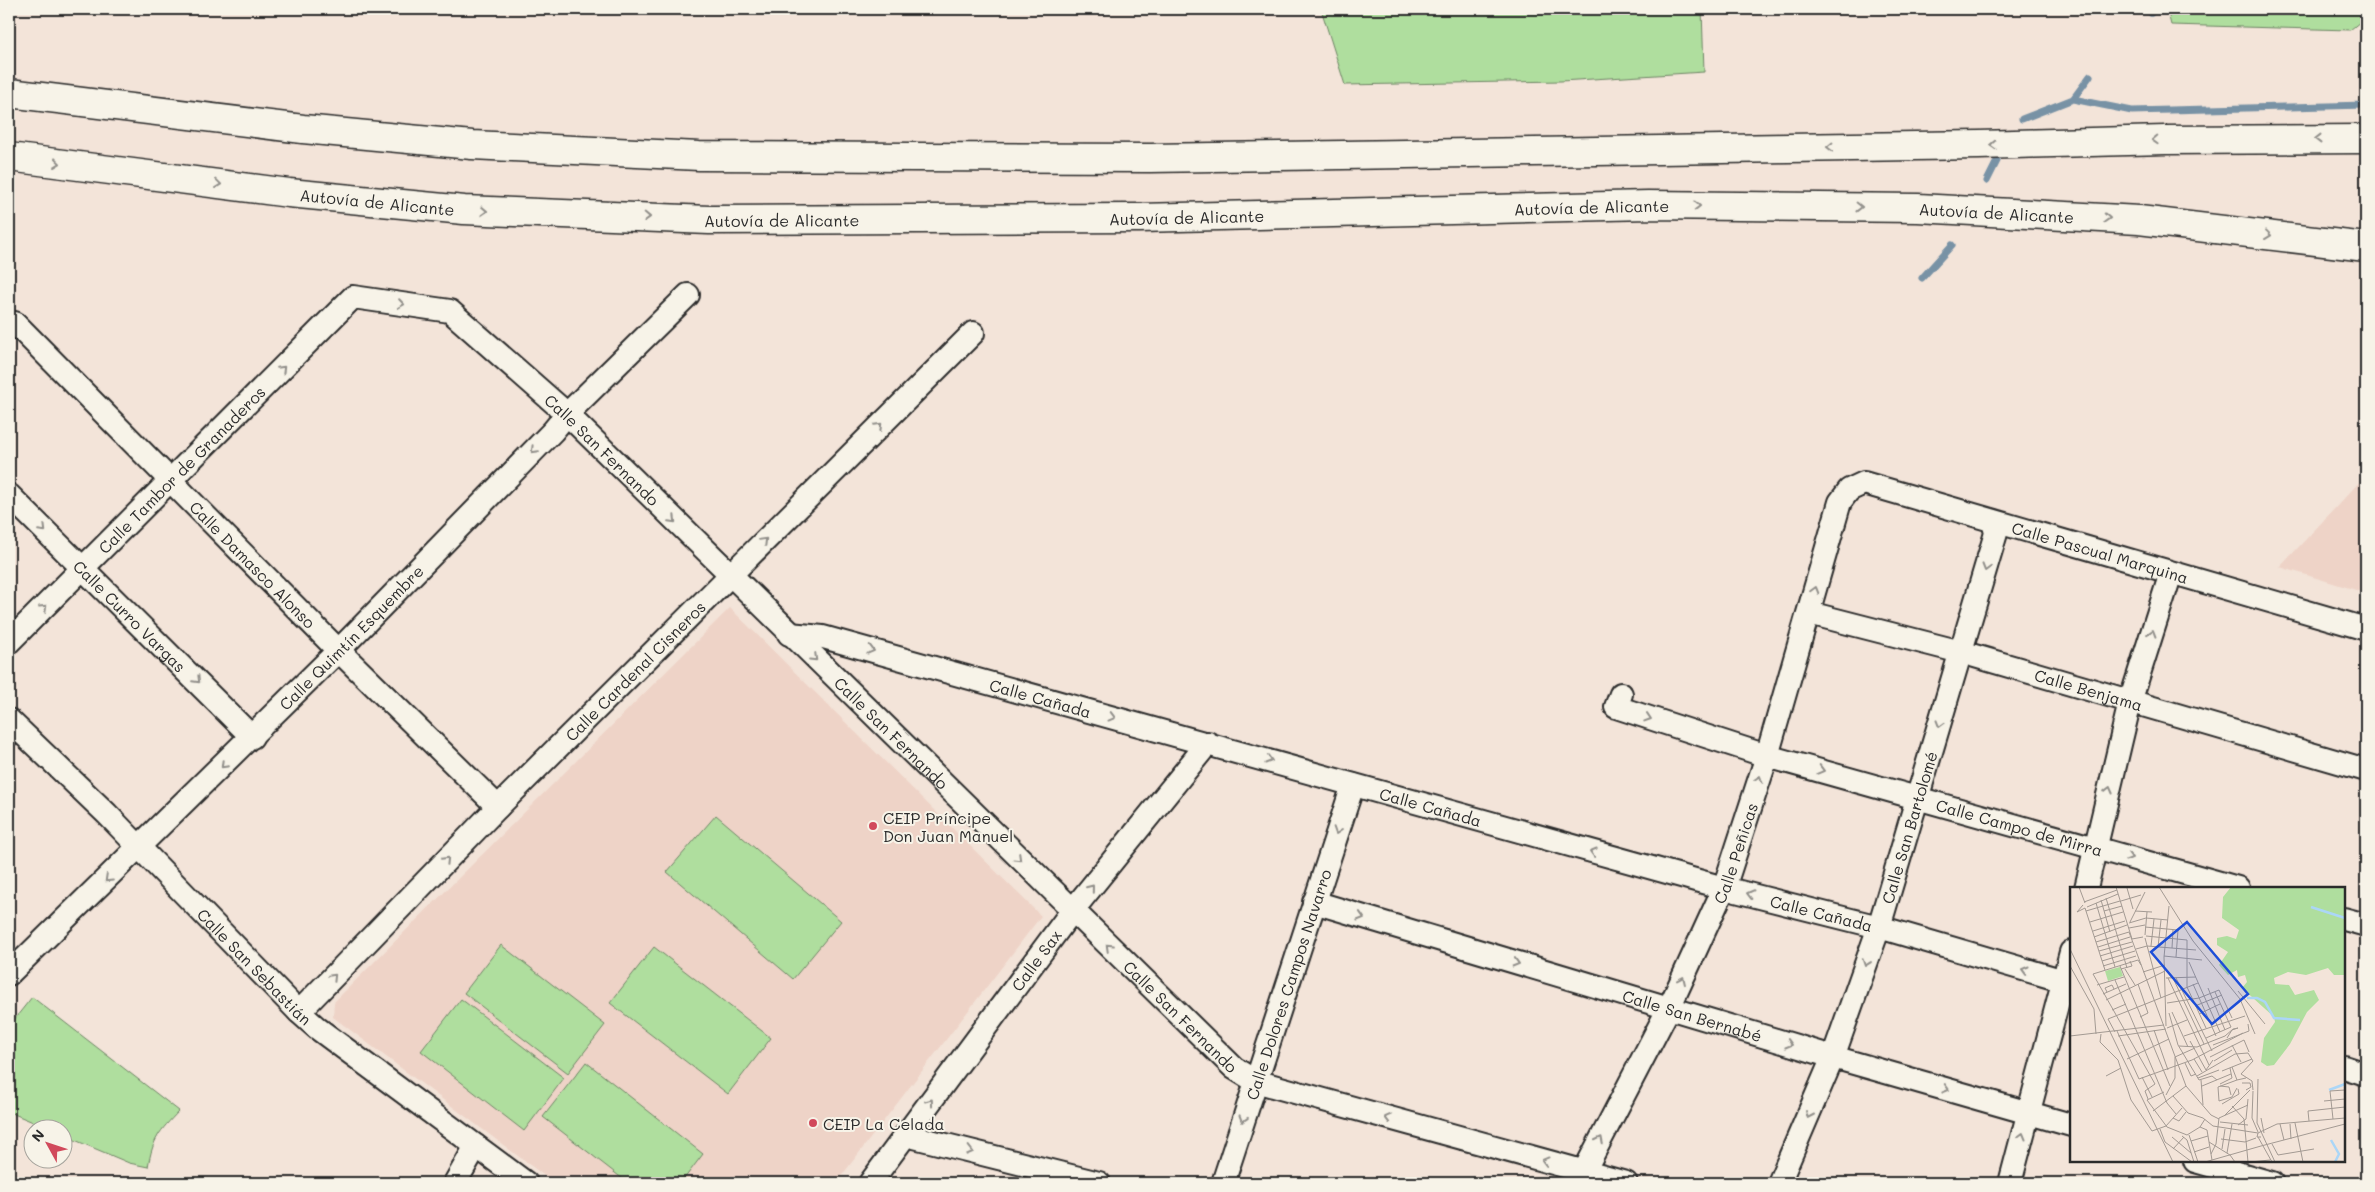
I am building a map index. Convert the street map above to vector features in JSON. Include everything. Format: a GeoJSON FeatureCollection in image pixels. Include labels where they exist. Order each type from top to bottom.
{"type":"FeatureCollection","features":[{"type":"Feature","properties":{"kind":"highway"},"geometry":{"type":"LineString","coordinates":[[9,93],[303,129],[472,145],[700,156],[1150,158],[1969,145],[2164,140],[2366,139]]}},
{"type":"Feature","properties":{"kind":"highway","name":"Autovía de Alicante"},"geometry":{"type":"LineString","coordinates":[[9,157],[290,193],[464,210],[709,220],[1140,218],[1648,205],[1918,208],[2139,220],[2366,247]]}},
{"type":"Feature","properties":{"kind":"street","name":"Calle Quimtín Esquembre"},"geometry":{"type":"LineString","coordinates":[[9,974],[140,848],[339,650],[546,438],[567,414],[688,295]]}},
{"type":"Feature","properties":{"kind":"street","name":"Calle San Fernando"},"geometry":{"type":"LineString","coordinates":[[353,298],[450,311],[567,414],[789,634],[1234,1068],[1255,1081],[1581,1178],[1626,1183]]}},
{"type":"Feature","properties":{"kind":"street","name":"Calle Tambor de Granaderos"},"geometry":{"type":"LineString","coordinates":[[9,642],[353,298]]}},
{"type":"Feature","properties":{"kind":"street","name":"Calle Damasco Alonso"},"geometry":{"type":"LineString","coordinates":[[9,322],[15,323],[339,650],[498,807]]}},
{"type":"Feature","properties":{"kind":"street","name":"Calle Cardenal Cisneros"},"geometry":{"type":"LineString","coordinates":[[299,1012],[498,807],[973,333]]}},
{"type":"Feature","properties":{"kind":"street","name":"Calle Pascual Marquina"},"geometry":{"type":"LineString","coordinates":[[1840,502],[1849,490],[1864,483],[2366,629]]}},
{"type":"Feature","properties":{"kind":"street","name":"Calle Curro Vargas"},"geometry":{"type":"LineString","coordinates":[[9,495],[252,736]]}},
{"type":"Feature","properties":{"kind":"street","name":"Calle Peñicas"},"geometry":{"type":"LineString","coordinates":[[1581,1178],[1669,1008],[1724,888],[1767,756],[1840,502]]}},
{"type":"Feature","properties":{"kind":"street","name":"Calle San Bartolomé"},"geometry":{"type":"LineString","coordinates":[[1778,1183],[1834,1057],[1879,926],[1996,533],[1994,521]]}},
{"type":"Feature","properties":{"kind":"street"},"geometry":{"type":"LineString","coordinates":[[2086,887],[2130,702],[2171,573]]}},
{"type":"Feature","properties":{"kind":"street","name":"Calle Benjama"},"geometry":{"type":"LineString","coordinates":[[1809,613],[1961,652],[2366,770]]}},
{"type":"Feature","properties":{"kind":"street","name":"Calle Cañada"},"geometry":{"type":"LineString","coordinates":[[789,634],[823,637],[1724,888],[1879,926],[2068,982]]}},
{"type":"Feature","properties":{"kind":"street","name":"Calle Campo de Mirra"},"geometry":{"type":"LineString","coordinates":[[1621,694],[1616,707],[1767,756],[2235,887]]}},
{"type":"Feature","properties":{"kind":"street","name":"Calle San Sebastián"},"geometry":{"type":"LineString","coordinates":[[9,720],[140,848],[299,1012],[526,1183]]}},
{"type":"Feature","properties":{"kind":"street","name":"Calle Sax"},"geometry":{"type":"LineString","coordinates":[[870,1183],[1072,911],[1208,743]]}},
{"type":"Feature","properties":{"kind":"street","name":"Calle Dolores Campos Navarro"},"geometry":{"type":"LineString","coordinates":[[1223,1183],[1353,785]]}},
{"type":"Feature","properties":{"kind":"street","name":"Calle San Bernabé"},"geometry":{"type":"LineString","coordinates":[[1314,902],[1834,1057],[2070,1125]]}},
{"type":"Feature","properties":{"kind":"street"},"geometry":{"type":"LineString","coordinates":[[2345,919],[2366,925]]}},
{"type":"Feature","properties":{"kind":"street"},"geometry":{"type":"LineString","coordinates":[[2010,1183],[2068,982],[2070,962]]}},
{"type":"Feature","properties":{"kind":"street"},"geometry":{"type":"LineString","coordinates":[[2345,1067],[2366,1074]]}},
{"type":"Feature","properties":{"kind":"street"},"geometry":{"type":"LineString","coordinates":[[906,1134],[1099,1183]]}},
{"type":"Feature","properties":{"kind":"street"},"geometry":{"type":"LineString","coordinates":[[455,1183],[476,1146]]}},
{"type":"Feature","properties":{"kind":"street"},"geometry":{"type":"LineString","coordinates":[[2198,1162],[2272,1183]]}},
{"type":"Feature","properties":{"kind":"shaded area"},"geometry":{"type":"Polygon","coordinates":[[[2366,475],[2366,593],[2280,567],[2366,475]]]}},
{"type":"Feature","properties":{"kind":"shaded area"},"geometry":{"type":"Polygon","coordinates":[[[730,608],[1041,916],[836,1183],[554,1183],[333,1017],[334,1002],[730,608]]]}},
{"type":"Feature","properties":{"kind":"green space"},"geometry":{"type":"Polygon","coordinates":[[[1321,9],[1702,9],[1704,72],[1561,81],[1345,85],[1321,9]]]}},
{"type":"Feature","properties":{"kind":"green space"},"geometry":{"type":"Polygon","coordinates":[[[2167,9],[2366,9],[2366,17],[2350,30],[2171,25],[2167,9]]]}},
{"type":"Feature","properties":{"kind":"green space"},"geometry":{"type":"Polygon","coordinates":[[[716,815],[841,921],[793,979],[667,872],[716,815]]]}},
{"type":"Feature","properties":{"kind":"green space"},"geometry":{"type":"Polygon","coordinates":[[[501,945],[605,1025],[568,1073],[464,993],[501,945]]]}},
{"type":"Feature","properties":{"kind":"green space"},"geometry":{"type":"Polygon","coordinates":[[[654,947],[771,1038],[728,1094],[610,1003],[654,947]]]}},
{"type":"Feature","properties":{"kind":"green space"},"geometry":{"type":"Polygon","coordinates":[[[32,997],[179,1111],[158,1136],[152,1149],[148,1167],[129,1163],[72,1139],[72,1120],[28,1120],[9,1112],[9,1026],[32,997]]]}},
{"type":"Feature","properties":{"kind":"green space"},"geometry":{"type":"Polygon","coordinates":[[[461,999],[564,1078],[524,1131],[421,1051],[461,999]]]}},
{"type":"Feature","properties":{"kind":"green space"},"geometry":{"type":"Polygon","coordinates":[[[586,1062],[703,1154],[681,1183],[628,1183],[543,1117],[586,1062]]]}},
{"type":"Feature","properties":{"kind":"waterway"},"geometry":{"type":"LineString","coordinates":[[2151,13],[2155,9]]}},
{"type":"Feature","properties":{"kind":"waterway"},"geometry":{"type":"LineString","coordinates":[[2022,119],[2073,99],[2090,76]]}},
{"type":"Feature","properties":{"kind":"waterway"},"geometry":{"type":"LineString","coordinates":[[2073,99],[2132,111],[2366,105]]}},
{"type":"Feature","properties":{"kind":"waterway"},"geometry":{"type":"LineString","coordinates":[[1987,181],[1997,161]]}},
{"type":"Feature","properties":{"kind":"waterway"},"geometry":{"type":"LineString","coordinates":[[1922,278],[1952,245]]}},
{"type":"Feature","properties":{"kind":"place","name":"CEIP Príncipe Don Juan Manuel"},"geometry":{"type":"Point","coordinates":[873,826]}},
{"type":"Feature","properties":{"kind":"place","name":"CEIP La Celada"},"geometry":{"type":"Point","coordinates":[813,1123]}}]}
